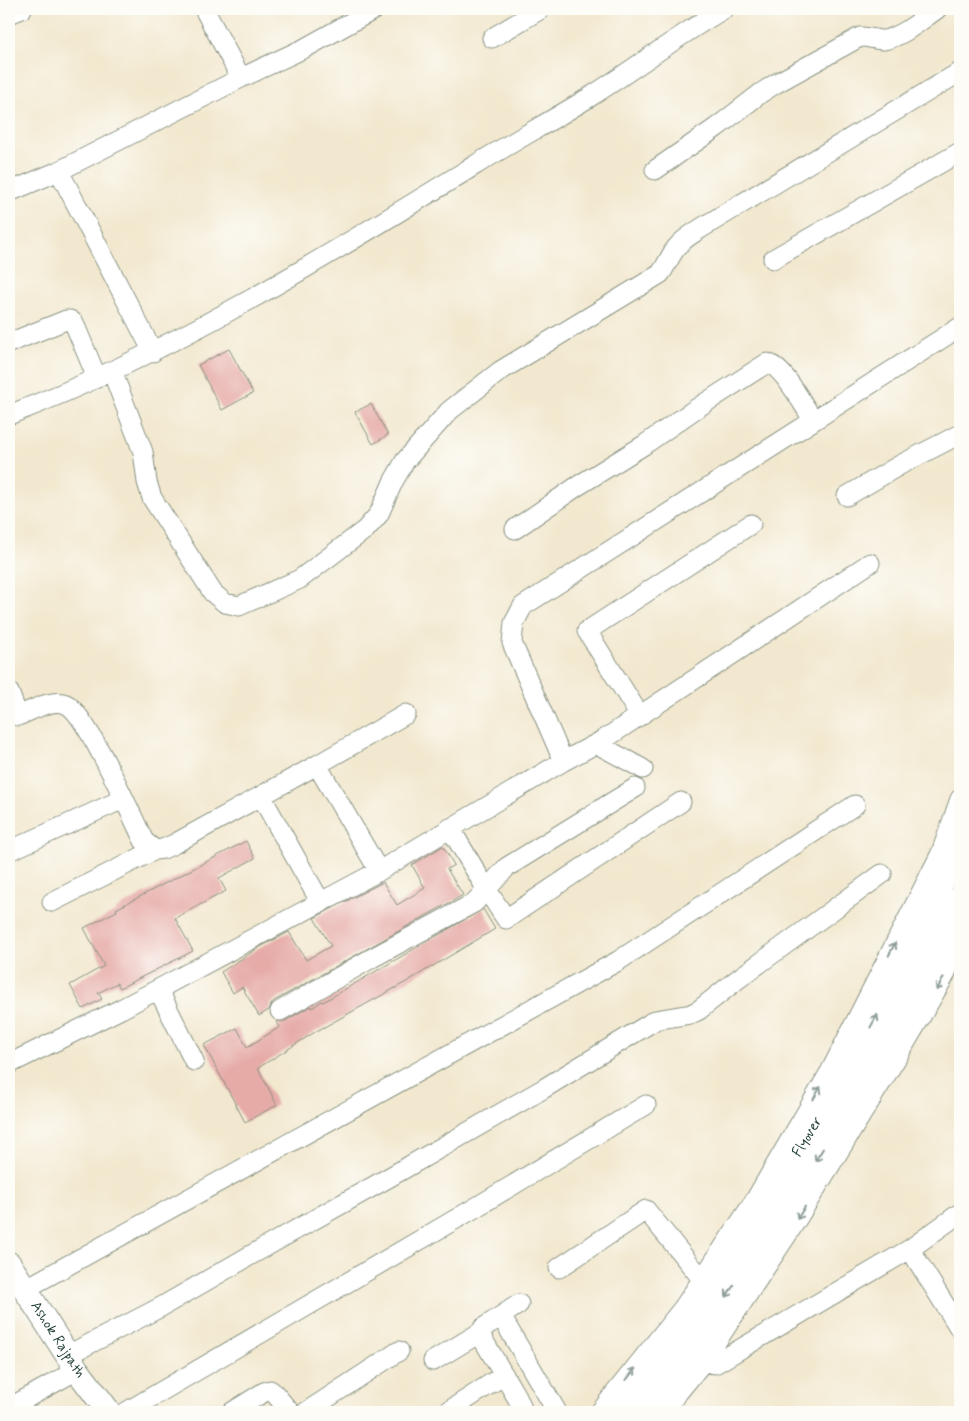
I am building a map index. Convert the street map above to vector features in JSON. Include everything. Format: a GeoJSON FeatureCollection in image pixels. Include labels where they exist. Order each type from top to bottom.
{"type":"FeatureCollection","features":[{"type":"Feature","properties":{"kind":"main road","name":"Flyover"},"geometry":{"type":"LineString","coordinates":[[616,1412],[646,1378],[711,1287],[771,1196],[826,1106],[885,1002],[950,865],[960,838]]}},
{"type":"Feature","properties":{"kind":"main road","name":"Flyover"},"geometry":{"type":"LineString","coordinates":[[640,1412],[657,1392],[722,1303],[785,1209],[844,1114],[899,1018],[944,935],[960,898]]}},
{"type":"Feature","properties":{"kind":"main road","name":"Ashok Rajpath"},"geometry":{"type":"LineString","coordinates":[[9,1264],[17,1290],[70,1367],[109,1412]]}},
{"type":"Feature","properties":{"kind":"main road","name":"Ashok Rajpath"},"geometry":{"type":"LineString","coordinates":[[70,1367],[92,1412]]}},
{"type":"Feature","properties":{"kind":"street"},"geometry":{"type":"LineString","coordinates":[[9,14],[22,9]]}},
{"type":"Feature","properties":{"kind":"street"},"geometry":{"type":"LineString","coordinates":[[204,9],[241,78]]}},
{"type":"Feature","properties":{"kind":"street"},"geometry":{"type":"LineString","coordinates":[[9,192],[59,171],[241,78],[305,48],[375,9]]}},
{"type":"Feature","properties":{"kind":"street"},"geometry":{"type":"LineString","coordinates":[[492,38],[541,9]]}},
{"type":"Feature","properties":{"kind":"street"},"geometry":{"type":"LineString","coordinates":[[9,415],[104,375],[228,313],[593,95],[694,26],[724,9]]}},
{"type":"Feature","properties":{"kind":"street"},"geometry":{"type":"LineString","coordinates":[[655,170],[775,84],[860,37],[868,36],[882,41],[906,30],[937,9]]}},
{"type":"Feature","properties":{"kind":"street"},"geometry":{"type":"LineString","coordinates":[[9,343],[66,320],[74,323],[104,375],[143,452],[147,482],[152,498],[162,516],[213,593],[225,603],[239,606],[300,579],[366,529],[379,514],[393,482],[405,461],[424,438],[450,411],[500,370],[660,274],[667,266],[675,248],[683,240],[960,72]]}},
{"type":"Feature","properties":{"kind":"street"},"geometry":{"type":"LineString","coordinates":[[773,259],[960,152]]}},
{"type":"Feature","properties":{"kind":"street"},"geometry":{"type":"LineString","coordinates":[[59,171],[153,352]]}},
{"type":"Feature","properties":{"kind":"street"},"geometry":{"type":"LineString","coordinates":[[562,762],[556,743],[512,643],[514,622],[524,606],[960,327]]}},
{"type":"Feature","properties":{"kind":"street"},"geometry":{"type":"LineString","coordinates":[[515,529],[576,487],[644,445],[767,363],[773,365],[781,372],[813,420]]}},
{"type":"Feature","properties":{"kind":"street"},"geometry":{"type":"LineString","coordinates":[[847,496],[900,465],[960,434]]}},
{"type":"Feature","properties":{"kind":"street"},"geometry":{"type":"LineString","coordinates":[[640,716],[587,631],[751,524]]}},
{"type":"Feature","properties":{"kind":"street"},"geometry":{"type":"LineString","coordinates":[[9,1064],[121,1010],[379,871],[562,762],[597,744],[870,563]]}},
{"type":"Feature","properties":{"kind":"street"},"geometry":{"type":"LineString","coordinates":[[9,692],[18,716],[58,702],[67,704],[79,716],[91,734],[144,841],[155,850]]}},
{"type":"Feature","properties":{"kind":"street"},"geometry":{"type":"LineString","coordinates":[[52,902],[155,850],[174,844],[406,714]]}},
{"type":"Feature","properties":{"kind":"street"},"geometry":{"type":"LineString","coordinates":[[597,744],[643,769]]}},
{"type":"Feature","properties":{"kind":"street"},"geometry":{"type":"LineString","coordinates":[[317,765],[379,871]]}},
{"type":"Feature","properties":{"kind":"street"},"geometry":{"type":"LineString","coordinates":[[280,1011],[372,958],[474,903],[507,867],[635,788]]}},
{"type":"Feature","properties":{"kind":"street"},"geometry":{"type":"LineString","coordinates":[[261,796],[321,903]]}},
{"type":"Feature","properties":{"kind":"street"},"geometry":{"type":"LineString","coordinates":[[9,851],[123,799]]}},
{"type":"Feature","properties":{"kind":"street"},"geometry":{"type":"LineString","coordinates":[[600,1412],[683,1308],[755,1200],[831,1070],[941,853],[960,799]]}},
{"type":"Feature","properties":{"kind":"street"},"geometry":{"type":"LineString","coordinates":[[450,828],[486,890],[506,919],[680,802]]}},
{"type":"Feature","properties":{"kind":"street"},"geometry":{"type":"LineString","coordinates":[[17,1290],[618,961],[854,805]]}},
{"type":"Feature","properties":{"kind":"street"},"geometry":{"type":"LineString","coordinates":[[9,1408],[162,1307],[543,1089],[655,1020],[690,1014],[699,1010],[738,979],[882,874]]}},
{"type":"Feature","properties":{"kind":"street"},"geometry":{"type":"LineString","coordinates":[[662,1412],[703,1362],[791,1229],[899,1054],[944,977],[960,940]]}},
{"type":"Feature","properties":{"kind":"street"},"geometry":{"type":"LineString","coordinates":[[158,989],[194,1061]]}},
{"type":"Feature","properties":{"kind":"street"},"geometry":{"type":"LineString","coordinates":[[126,1412],[474,1210],[646,1105]]}},
{"type":"Feature","properties":{"kind":"street"},"geometry":{"type":"LineString","coordinates":[[559,1268],[646,1210],[702,1279]]}},
{"type":"Feature","properties":{"kind":"street"},"geometry":{"type":"LineString","coordinates":[[703,1362],[715,1364],[910,1249],[960,1213]]}},
{"type":"Feature","properties":{"kind":"street"},"geometry":{"type":"LineString","coordinates":[[910,1249],[960,1329]]}},
{"type":"Feature","properties":{"kind":"street"},"geometry":{"type":"LineString","coordinates":[[433,1361],[481,1332],[519,1304]]}},
{"type":"Feature","properties":{"kind":"street"},"geometry":{"type":"LineString","coordinates":[[501,1316],[557,1412]]}},
{"type":"Feature","properties":{"kind":"street"},"geometry":{"type":"LineString","coordinates":[[481,1332],[481,1336],[520,1403],[523,1412]]}},
{"type":"Feature","properties":{"kind":"street"},"geometry":{"type":"LineString","coordinates":[[306,1412],[399,1351]]}},
{"type":"Feature","properties":{"kind":"street"},"geometry":{"type":"LineString","coordinates":[[447,1412],[504,1375]]}},
{"type":"Feature","properties":{"kind":"street"},"geometry":{"type":"LineString","coordinates":[[232,1412],[270,1390],[290,1412]]}},
{"type":"Feature","properties":{"kind":"building"},"geometry":{"type":"Polygon","coordinates":[[[229,349],[253,393],[222,410],[198,365],[229,349]]]}},
{"type":"Feature","properties":{"kind":"building"},"geometry":{"type":"Polygon","coordinates":[[[371,404],[388,435],[373,444],[355,412],[371,404]]]}},
{"type":"Feature","properties":{"kind":"building"},"geometry":{"type":"Polygon","coordinates":[[[246,841],[255,858],[219,878],[226,891],[175,918],[193,951],[120,988],[117,983],[98,993],[102,999],[83,1009],[70,985],[104,966],[84,928],[117,911],[116,909],[246,841]]]}},
{"type":"Feature","properties":{"kind":"building"},"geometry":{"type":"Polygon","coordinates":[[[443,846],[454,865],[447,869],[463,895],[274,1001],[269,1010],[259,1016],[242,987],[233,993],[221,972],[260,947],[289,932],[306,960],[331,946],[314,918],[383,882],[397,905],[425,888],[412,865],[443,846]]]}},
{"type":"Feature","properties":{"kind":"building"},"geometry":{"type":"Polygon","coordinates":[[[483,909],[495,929],[408,981],[315,1032],[258,1068],[277,1105],[245,1122],[204,1045],[237,1028],[247,1047],[280,1027],[276,1021],[285,1021],[311,1006],[312,1008],[483,909]]]}}]}
